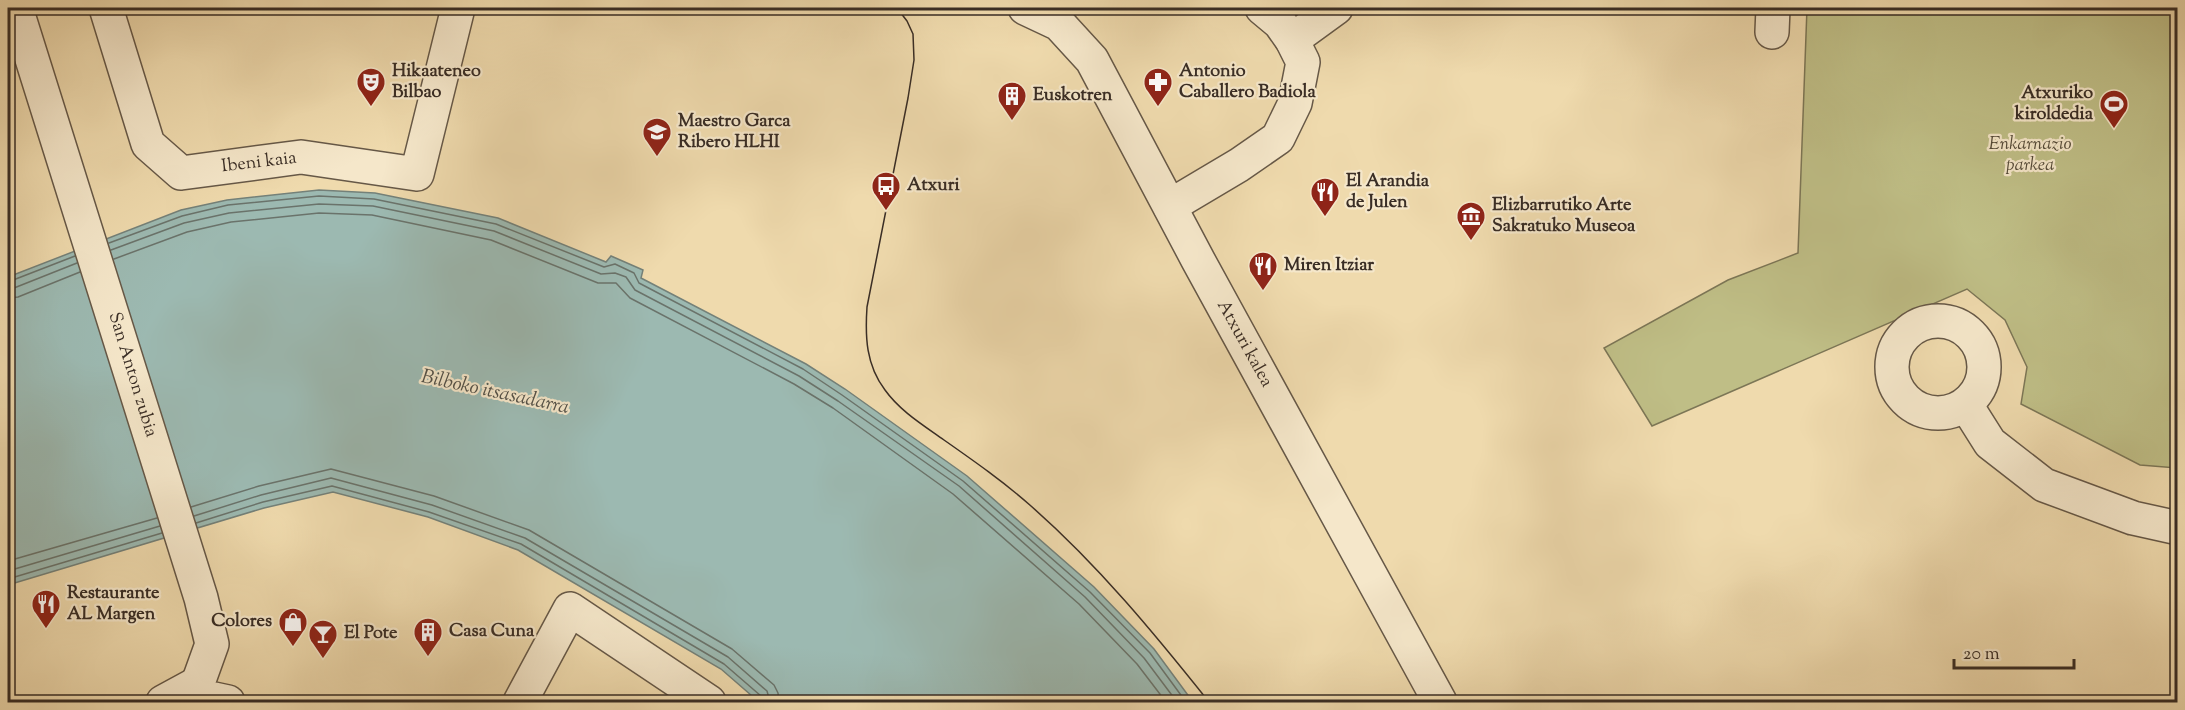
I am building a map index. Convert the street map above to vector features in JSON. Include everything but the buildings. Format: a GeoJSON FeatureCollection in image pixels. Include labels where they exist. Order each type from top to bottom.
{"type":"FeatureCollection","features":[{"type":"Feature","properties":{"kind":"street","name":"San Anton zubia"},"geometry":{"type":"LineString","coordinates":[[16,8],[63,151],[201,598],[212,644],[214,697]]}},
{"type":"Feature","properties":{"kind":"street","name":"Ibeni kaia"},"geometry":{"type":"LineString","coordinates":[[106,8],[148,144],[181,173],[301,157],[417,174],[458,8]]}},
{"type":"Feature","properties":{"kind":"street","name":"Atxuri kalea"},"geometry":{"type":"LineString","coordinates":[[1025,8],[1059,24],[1092,60],[1440,702]]}},
{"type":"Feature","properties":{"kind":"street"},"geometry":{"type":"LineString","coordinates":[[1170,206],[1239,165],[1278,138],[1295,103],[1303,62],[1280,23],[1262,8]]}},
{"type":"Feature","properties":{"kind":"street"},"geometry":{"type":"LineString","coordinates":[[1292,40],[1336,8]]}},
{"type":"Feature","properties":{"kind":"street"},"geometry":{"type":"LineString","coordinates":[[1966,405],[1990,443],[2044,485],[2133,518],[2178,528]]}},
{"type":"Feature","properties":{"kind":"street"},"geometry":{"type":"LineString","coordinates":[[520,702],[570,609],[709,702]]}},
{"type":"Feature","properties":{"kind":"street"},"geometry":{"type":"LineString","coordinates":[[162,702],[214,697]]}},
{"type":"Feature","properties":{"kind":"green space","name":"Enkarnazio parkea"},"geometry":{"type":"Polygon","coordinates":[[[1807,8],[2177,8],[2177,468],[2140,465],[2021,404],[2027,367],[2005,320],[1967,289],[1652,426],[1604,348],[1728,280],[1798,253],[1807,8]]]}},
{"type":"Feature","properties":{"kind":"water","name":"Bilboko itsasadarra"},"geometry":{"type":"Polygon","coordinates":[[[319,190],[375,193],[498,218],[606,262],[611,256],[643,270],[641,278],[806,364],[967,476],[1094,587],[1154,649],[1193,702],[759,702],[721,669],[518,550],[428,517],[333,492],[264,508],[8,585],[8,277],[181,210],[227,200],[319,190]]]}},
{"type":"Feature","properties":{"kind":"tram line"},"geometry":{"type":"LineString","coordinates":[[897,8],[913,34],[914,60],[867,307],[868,350],[874,371],[891,398],[905,411],[989,472],[1056,529],[1146,625],[1209,702]]}},
{"type":"Feature","properties":{"kind":"place","name":"Hikaateneo Bilbao"},"geometry":{"type":"Point","coordinates":[371,108]}},
{"type":"Feature","properties":{"kind":"place","name":"Antonio Caballero Badiola"},"geometry":{"type":"Point","coordinates":[1158,108]}},
{"type":"Feature","properties":{"kind":"place","name":"Euskotren"},"geometry":{"type":"Point","coordinates":[1012,122]}},
{"type":"Feature","properties":{"kind":"place","name":"Atxuriko kiroldedia"},"geometry":{"type":"Point","coordinates":[2114,130]}},
{"type":"Feature","properties":{"kind":"place","name":"Maestro Garca Ribero HLHI"},"geometry":{"type":"Point","coordinates":[657,158]}},
{"type":"Feature","properties":{"kind":"place","name":"Atxuri"},"geometry":{"type":"Point","coordinates":[886,212]}},
{"type":"Feature","properties":{"kind":"place","name":"El Arandia de Julen"},"geometry":{"type":"Point","coordinates":[1325,218]}},
{"type":"Feature","properties":{"kind":"place","name":"Elizbarrutiko Arte Sakratuko Museoa"},"geometry":{"type":"Point","coordinates":[1471,242]}},
{"type":"Feature","properties":{"kind":"place","name":"Miren Itziar"},"geometry":{"type":"Point","coordinates":[1263,292]}},
{"type":"Feature","properties":{"kind":"place","name":"Restaurante AL Margen"},"geometry":{"type":"Point","coordinates":[46,630]}},
{"type":"Feature","properties":{"kind":"place","name":"Colores"},"geometry":{"type":"Point","coordinates":[293,648]}},
{"type":"Feature","properties":{"kind":"place","name":"Casa Cuna"},"geometry":{"type":"Point","coordinates":[428,658]}},
{"type":"Feature","properties":{"kind":"place","name":"El Pote"},"geometry":{"type":"Point","coordinates":[323,660]}}]}
